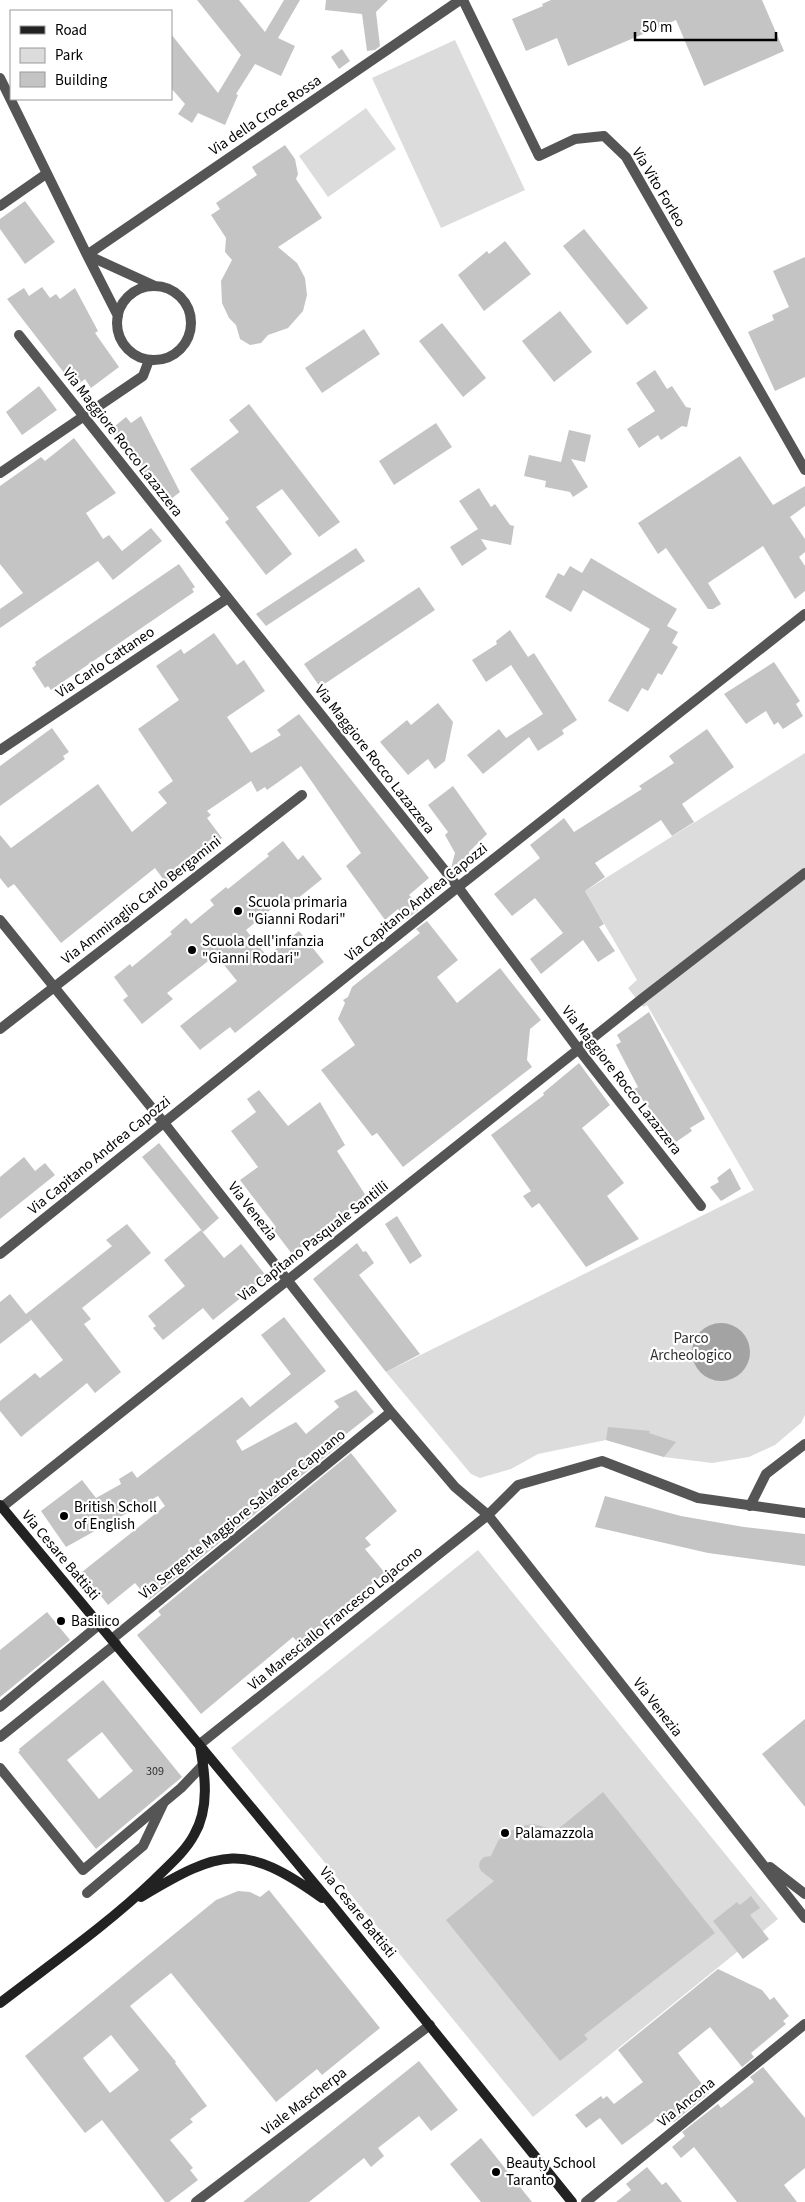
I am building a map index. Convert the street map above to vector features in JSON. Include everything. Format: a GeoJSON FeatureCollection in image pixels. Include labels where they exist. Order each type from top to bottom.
{"type":"FeatureCollection","features":[{"type":"Feature","properties":{"kind":"main road","name":"Via Cesare Battisti"},"geometry":{"type":"LineString","coordinates":[[1,1506],[333,1906],[572,2202]]}},
{"type":"Feature","properties":{"kind":"main road"},"geometry":{"type":"LineString","coordinates":[[0,2003],[126,1906],[173,1861],[195,1834],[204,1808],[205,1778],[200,1744]]}},
{"type":"Feature","properties":{"kind":"main road"},"geometry":{"type":"LineString","coordinates":[[126,1906],[182,1873],[214,1860],[238,1858],[266,1864],[292,1876],[333,1906]]}},
{"type":"Feature","properties":{"kind":"street","name":"Via della Croce Rossa"},"geometry":{"type":"LineString","coordinates":[[87,255],[461,0]]}},
{"type":"Feature","properties":{"kind":"street","name":"Via Vito Forleo"},"geometry":{"type":"LineString","coordinates":[[461,0],[539,156],[576,139],[604,136],[626,157],[805,469]]}},
{"type":"Feature","properties":{"kind":"street"},"geometry":{"type":"LineString","coordinates":[[0,78],[10,99]]}},
{"type":"Feature","properties":{"kind":"street"},"geometry":{"type":"LineString","coordinates":[[11,100],[118,316],[118,328],[121,339],[128,350],[149,360],[161,360],[172,356],[182,348],[188,338],[191,327],[190,315],[186,304],[178,295],[167,289],[156,287],[145,287],[128,298],[118,316]]}},
{"type":"Feature","properties":{"kind":"street"},"geometry":{"type":"LineString","coordinates":[[0,206],[46,174]]}},
{"type":"Feature","properties":{"kind":"street"},"geometry":{"type":"LineString","coordinates":[[87,255],[156,287]]}},
{"type":"Feature","properties":{"kind":"street","name":"Via Maggiore Rocco Lazazzera"},"geometry":{"type":"LineString","coordinates":[[19,335],[458,887],[579,1050],[702,1206]]}},
{"type":"Feature","properties":{"kind":"street"},"geometry":{"type":"LineString","coordinates":[[0,473],[143,376],[149,360]]}},
{"type":"Feature","properties":{"kind":"street","name":"Via Carlo Cattaneo"},"geometry":{"type":"LineString","coordinates":[[0,750],[228,598]]}},
{"type":"Feature","properties":{"kind":"street","name":"Via Capitano Andrea Capozzi"},"geometry":{"type":"LineString","coordinates":[[0,1254],[458,887],[805,614]]}},
{"type":"Feature","properties":{"kind":"street","name":"Via Ammiraglio Carlo Bergamini"},"geometry":{"type":"LineString","coordinates":[[0,1029],[302,795]]}},
{"type":"Feature","properties":{"kind":"street","name":"Via Capitano Pasquale Santilli"},"geometry":{"type":"LineString","coordinates":[[1,1506],[643,998],[805,873]]}},
{"type":"Feature","properties":{"kind":"street","name":"Via Venezia"},"geometry":{"type":"LineString","coordinates":[[0,920],[164,1123],[391,1412],[455,1487],[488,1515],[805,1918]]}},
{"type":"Feature","properties":{"kind":"street","name":"Via Sergente Maggiore Salvatore Capuano"},"geometry":{"type":"LineString","coordinates":[[114,1642],[391,1412]]}},
{"type":"Feature","properties":{"kind":"street"},"geometry":{"type":"LineString","coordinates":[[750,1506],[766,1474],[805,1444]]}},
{"type":"Feature","properties":{"kind":"street"},"geometry":{"type":"LineString","coordinates":[[488,1515],[518,1485],[602,1461],[698,1498],[805,1514]]}},
{"type":"Feature","properties":{"kind":"street","name":"Via Maresciallo Francesco Lojacono"},"geometry":{"type":"LineString","coordinates":[[200,1744],[488,1515]]}},
{"type":"Feature","properties":{"kind":"street"},"geometry":{"type":"LineString","coordinates":[[0,1707],[100,1624]]}},
{"type":"Feature","properties":{"kind":"street"},"geometry":{"type":"LineString","coordinates":[[0,1737],[114,1642]]}},
{"type":"Feature","properties":{"kind":"street"},"geometry":{"type":"LineString","coordinates":[[0,1768],[83,1870],[163,1804],[203,1764]]}},
{"type":"Feature","properties":{"kind":"street"},"geometry":{"type":"LineString","coordinates":[[87,1893],[143,1846],[163,1804]]}},
{"type":"Feature","properties":{"kind":"street"},"geometry":{"type":"LineString","coordinates":[[757,1858],[805,1894]]}},
{"type":"Feature","properties":{"kind":"street","name":"Via Ancona"},"geometry":{"type":"LineString","coordinates":[[586,2202],[805,2024]]}},
{"type":"Feature","properties":{"kind":"street","name":"Viale Mascherpa"},"geometry":{"type":"LineString","coordinates":[[196,2202],[430,2025]]}},
{"type":"Feature","properties":{"kind":"green space"},"geometry":{"type":"Polygon","coordinates":[[[455,40],[525,190],[441,228],[372,78],[455,40]]]}},
{"type":"Feature","properties":{"kind":"green space"},"geometry":{"type":"Polygon","coordinates":[[[366,108],[396,149],[328,197],[299,156],[366,108]]]}},
{"type":"Feature","properties":{"kind":"green space","name":"Parco Archeologico"},"geometry":{"type":"Polygon","coordinates":[[[805,753],[805,1415],[801,1423],[775,1445],[749,1457],[712,1463],[664,1457],[606,1440],[538,1454],[511,1469],[480,1478],[471,1474],[386,1372],[754,1190],[647,1005],[643,1007],[628,988],[637,980],[585,891],[805,753]]]}},
{"type":"Feature","properties":{"kind":"green space","name":"Palamazzola"},"geometry":{"type":"Polygon","coordinates":[[[478,1550],[778,1919],[533,2117],[231,1748],[478,1550]]]}},
{"type":"Feature","properties":{"kind":"shaded area"},"geometry":{"type":"Polygon","coordinates":[[[721,1323],[732,1325],[745,1336],[750,1352],[748,1363],[737,1376],[721,1381],[710,1379],[697,1368],[692,1352],[694,1341],[705,1328],[721,1323]]]}},
{"type":"Feature","properties":{"kind":"building"},"geometry":{"type":"Polygon","coordinates":[[[197,0],[239,0],[265,32],[284,0],[300,0],[278,38],[295,46],[281,76],[255,64],[236,94],[238,95],[225,125],[198,113],[192,123],[178,114],[185,104],[172,89],[172,35],[218,93],[241,55],[197,0]]]}},
{"type":"Feature","properties":{"kind":"building"},"geometry":{"type":"Polygon","coordinates":[[[326,0],[388,0],[376,12],[380,46],[375,50],[367,51],[362,14],[325,10],[326,0]]]}},
{"type":"Feature","properties":{"kind":"building"},"geometry":{"type":"Polygon","coordinates":[[[551,0],[762,0],[784,51],[704,86],[676,20],[568,66],[557,38],[526,51],[512,19],[543,6],[542,4],[551,0]]]}},
{"type":"Feature","properties":{"kind":"building"},"geometry":{"type":"Polygon","coordinates":[[[342,49],[350,61],[339,69],[331,57],[342,49]]]}},
{"type":"Feature","properties":{"kind":"building"},"geometry":{"type":"Polygon","coordinates":[[[285,145],[295,159],[298,174],[296,179],[322,218],[278,247],[297,263],[305,278],[307,295],[303,311],[288,328],[268,335],[261,343],[250,345],[240,339],[236,325],[229,318],[222,303],[221,281],[232,260],[225,252],[226,238],[211,215],[220,209],[216,203],[257,175],[252,167],[285,145]]]}},
{"type":"Feature","properties":{"kind":"building"},"geometry":{"type":"Polygon","coordinates":[[[25,201],[55,242],[25,264],[0,229],[0,219],[25,201]]]}},
{"type":"Feature","properties":{"kind":"building"},"geometry":{"type":"Polygon","coordinates":[[[584,229],[648,308],[627,325],[563,246],[584,229]]]}},
{"type":"Feature","properties":{"kind":"building"},"geometry":{"type":"Polygon","coordinates":[[[505,241],[531,274],[484,311],[458,275],[487,251],[489,254],[505,241]]]}},
{"type":"Feature","properties":{"kind":"building"},"geometry":{"type":"Polygon","coordinates":[[[805,257],[805,377],[775,391],[748,332],[774,320],[772,315],[789,307],[773,271],[805,257]]]}},
{"type":"Feature","properties":{"kind":"building"},"geometry":{"type":"Polygon","coordinates":[[[42,287],[50,298],[56,294],[60,299],[75,288],[98,331],[95,333],[119,367],[91,388],[85,379],[75,387],[7,299],[24,288],[29,296],[42,287]]]}},
{"type":"Feature","properties":{"kind":"building"},"geometry":{"type":"Polygon","coordinates":[[[560,311],[592,352],[554,382],[522,341],[560,311]]]}},
{"type":"Feature","properties":{"kind":"building"},"geometry":{"type":"Polygon","coordinates":[[[442,323],[486,378],[463,397],[419,341],[442,323]]]}},
{"type":"Feature","properties":{"kind":"building"},"geometry":{"type":"Polygon","coordinates":[[[364,329],[380,354],[322,393],[305,368],[364,329]]]}},
{"type":"Feature","properties":{"kind":"building"},"geometry":{"type":"Polygon","coordinates":[[[655,370],[667,389],[672,386],[686,407],[691,408],[687,427],[682,426],[661,440],[658,435],[639,448],[627,429],[655,411],[636,383],[655,370]]]}},
{"type":"Feature","properties":{"kind":"building"},"geometry":{"type":"Polygon","coordinates":[[[39,386],[57,410],[22,435],[6,412],[39,386]]]}},
{"type":"Feature","properties":{"kind":"building"},"geometry":{"type":"Polygon","coordinates":[[[249,404],[340,522],[319,537],[282,489],[256,507],[292,554],[266,575],[225,522],[229,519],[190,469],[239,432],[229,420],[249,404]]]}},
{"type":"Feature","properties":{"kind":"building"},"geometry":{"type":"Polygon","coordinates":[[[141,416],[180,492],[167,502],[110,430],[126,417],[131,423],[141,416]]]}},
{"type":"Feature","properties":{"kind":"building"},"geometry":{"type":"Polygon","coordinates":[[[436,423],[452,447],[394,485],[379,461],[436,423]]]}},
{"type":"Feature","properties":{"kind":"building"},"geometry":{"type":"Polygon","coordinates":[[[569,430],[591,435],[585,462],[571,459],[588,487],[573,497],[570,492],[545,487],[546,481],[524,476],[529,455],[561,462],[569,430]]]}},
{"type":"Feature","properties":{"kind":"building"},"geometry":{"type":"Polygon","coordinates":[[[74,438],[116,493],[86,513],[103,539],[109,535],[122,551],[151,528],[162,541],[113,580],[98,561],[0,628],[0,609],[23,593],[0,564],[0,486],[41,457],[45,461],[74,438]]]}},
{"type":"Feature","properties":{"kind":"building"},"geometry":{"type":"Polygon","coordinates":[[[740,456],[773,505],[805,486],[805,506],[790,517],[805,539],[805,552],[799,557],[805,566],[805,591],[795,599],[763,546],[708,583],[721,604],[713,609],[708,609],[666,548],[658,554],[638,523],[740,456]]]}},
{"type":"Feature","properties":{"kind":"building"},"geometry":{"type":"Polygon","coordinates":[[[479,488],[491,507],[495,504],[510,525],[514,526],[511,545],[481,539],[487,549],[462,566],[450,547],[478,529],[459,501],[479,488]]]}},
{"type":"Feature","properties":{"kind":"building"},"geometry":{"type":"Polygon","coordinates":[[[356,548],[365,561],[266,626],[256,614],[356,548]]]}},
{"type":"Feature","properties":{"kind":"building"},"geometry":{"type":"Polygon","coordinates":[[[591,558],[677,609],[667,626],[678,632],[672,643],[678,647],[662,675],[658,673],[648,691],[642,688],[628,712],[608,701],[650,629],[583,590],[571,612],[545,597],[558,573],[564,576],[570,566],[582,573],[591,558]]]}},
{"type":"Feature","properties":{"kind":"building"},"geometry":{"type":"Polygon","coordinates":[[[179,564],[195,587],[192,589],[194,592],[51,690],[48,686],[45,688],[32,668],[36,665],[35,662],[179,564]]]}},
{"type":"Feature","properties":{"kind":"building"},"geometry":{"type":"Polygon","coordinates":[[[419,587],[435,610],[320,687],[304,664],[419,587]]]}},
{"type":"Feature","properties":{"kind":"building"},"geometry":{"type":"Polygon","coordinates":[[[510,630],[528,657],[534,653],[577,720],[562,730],[564,734],[538,751],[529,737],[483,774],[467,755],[499,729],[506,738],[543,714],[511,665],[486,682],[472,660],[497,644],[496,641],[510,630]]]}},
{"type":"Feature","properties":{"kind":"building"},"geometry":{"type":"Polygon","coordinates":[[[214,633],[237,665],[244,660],[265,691],[227,717],[251,753],[281,735],[277,730],[299,714],[429,878],[409,895],[415,901],[412,903],[418,910],[407,919],[398,909],[385,920],[346,866],[361,853],[301,766],[267,790],[265,787],[257,792],[251,781],[207,811],[211,815],[207,818],[222,838],[166,883],[155,868],[61,943],[14,884],[8,888],[0,878],[0,835],[11,848],[98,784],[132,832],[167,803],[158,792],[173,781],[138,729],[179,700],[156,666],[181,649],[184,654],[214,633]]]}},
{"type":"Feature","properties":{"kind":"building"},"geometry":{"type":"Polygon","coordinates":[[[774,662],[800,701],[796,704],[803,716],[783,729],[778,722],[774,725],[766,711],[746,724],[724,694],[774,662]]]}},
{"type":"Feature","properties":{"kind":"building"},"geometry":{"type":"Polygon","coordinates":[[[438,703],[453,722],[445,761],[435,769],[428,759],[408,775],[380,742],[407,720],[411,725],[438,703]]]}},
{"type":"Feature","properties":{"kind":"building"},"geometry":{"type":"Polygon","coordinates":[[[52,728],[69,752],[63,756],[65,759],[0,806],[0,766],[52,728]]]}},
{"type":"Feature","properties":{"kind":"building"},"geometry":{"type":"Polygon","coordinates":[[[707,729],[734,767],[682,804],[694,822],[672,836],[661,820],[595,863],[605,877],[585,891],[604,924],[599,927],[615,951],[598,962],[583,940],[541,974],[530,959],[563,933],[535,898],[512,916],[494,894],[540,858],[530,845],[564,818],[574,832],[642,789],[639,786],[674,763],[669,756],[707,729]]]}},
{"type":"Feature","properties":{"kind":"building"},"geometry":{"type":"Polygon","coordinates":[[[453,786],[487,834],[469,852],[469,870],[466,872],[462,866],[455,872],[451,868],[455,853],[445,835],[448,832],[428,805],[453,786]]]}},
{"type":"Feature","properties":{"kind":"building"},"geometry":{"type":"Polygon","coordinates":[[[283,841],[298,860],[303,855],[322,879],[292,903],[287,896],[246,930],[267,956],[299,931],[324,962],[235,1033],[230,1027],[200,1050],[180,1026],[237,981],[216,955],[167,993],[173,999],[142,1024],[123,1000],[128,996],[114,977],[130,964],[132,967],[172,934],[170,932],[186,918],[191,924],[214,905],[210,900],[226,887],[228,889],[269,856],[267,854],[283,841]]]}},
{"type":"Feature","properties":{"kind":"building"},"geometry":{"type":"Polygon","coordinates":[[[427,921],[458,960],[437,977],[457,1003],[500,968],[541,1020],[530,1029],[527,1060],[532,1067],[403,1167],[377,1133],[372,1136],[321,1070],[355,1045],[338,1019],[345,1003],[343,1000],[348,997],[352,987],[420,933],[416,929],[427,921]]]}},
{"type":"Feature","properties":{"kind":"building"},"geometry":{"type":"Polygon","coordinates":[[[649,1012],[705,1119],[690,1128],[692,1131],[676,1142],[634,1089],[638,1087],[616,1045],[621,1042],[617,1035],[649,1012]]]}},
{"type":"Feature","properties":{"kind":"building"},"geometry":{"type":"Polygon","coordinates":[[[579,1063],[610,1105],[582,1128],[624,1183],[607,1196],[639,1239],[586,1267],[539,1203],[532,1208],[523,1196],[531,1191],[491,1135],[544,1095],[543,1093],[579,1063]]]}},
{"type":"Feature","properties":{"kind":"building"},"geometry":{"type":"Polygon","coordinates":[[[259,1090],[288,1126],[320,1102],[345,1145],[337,1151],[366,1196],[292,1254],[273,1229],[276,1227],[240,1180],[258,1167],[231,1131],[256,1112],[247,1099],[259,1090]]]}},
{"type":"Feature","properties":{"kind":"building"},"geometry":{"type":"Polygon","coordinates":[[[159,1143],[219,1218],[203,1232],[142,1157],[159,1143]]]}},
{"type":"Feature","properties":{"kind":"building"},"geometry":{"type":"Polygon","coordinates":[[[24,1157],[35,1171],[45,1163],[55,1175],[0,1219],[0,1177],[24,1157]]]}},
{"type":"Feature","properties":{"kind":"building"},"geometry":{"type":"Polygon","coordinates":[[[730,1168],[741,1189],[721,1201],[710,1187],[719,1182],[717,1178],[730,1168]]]}},
{"type":"Feature","properties":{"kind":"building"},"geometry":{"type":"Polygon","coordinates":[[[397,1216],[422,1256],[410,1264],[385,1224],[397,1216]]]}},
{"type":"Feature","properties":{"kind":"building"},"geometry":{"type":"Polygon","coordinates":[[[127,1224],[151,1253],[82,1308],[91,1319],[84,1324],[121,1372],[95,1393],[87,1383],[21,1437],[0,1411],[0,1401],[35,1373],[40,1378],[63,1360],[29,1317],[31,1320],[0,1344],[0,1302],[10,1294],[26,1314],[112,1246],[106,1240],[127,1224]]]}},
{"type":"Feature","properties":{"kind":"building"},"geometry":{"type":"Polygon","coordinates":[[[201,1230],[224,1258],[241,1244],[267,1277],[213,1320],[203,1308],[163,1340],[153,1328],[156,1326],[148,1316],[185,1286],[164,1260],[201,1230]]]}},
{"type":"Feature","properties":{"kind":"building"},"geometry":{"type":"Polygon","coordinates":[[[357,1243],[363,1252],[366,1251],[374,1263],[359,1275],[420,1354],[386,1372],[313,1279],[357,1243]]]}},
{"type":"Feature","properties":{"kind":"building"},"geometry":{"type":"Polygon","coordinates":[[[284,1317],[326,1371],[236,1441],[242,1451],[296,1422],[306,1434],[339,1407],[334,1401],[356,1390],[374,1412],[340,1439],[342,1443],[149,1600],[135,1583],[108,1605],[82,1572],[165,1506],[158,1496],[66,1547],[41,1511],[82,1480],[96,1498],[121,1484],[119,1479],[132,1471],[137,1478],[242,1397],[250,1407],[291,1374],[261,1335],[284,1317]]]}},
{"type":"Feature","properties":{"kind":"building"},"geometry":{"type":"Polygon","coordinates":[[[608,1427],[650,1431],[649,1433],[676,1442],[664,1457],[606,1440],[608,1427]]]}},
{"type":"Feature","properties":{"kind":"building"},"geometry":{"type":"Polygon","coordinates":[[[351,1453],[397,1511],[365,1538],[371,1545],[365,1549],[385,1573],[350,1602],[353,1605],[302,1647],[293,1637],[201,1714],[137,1635],[161,1615],[158,1611],[351,1453]]]}},
{"type":"Feature","properties":{"kind":"building"},"geometry":{"type":"Polygon","coordinates":[[[605,1496],[681,1516],[744,1527],[805,1534],[805,1566],[708,1553],[595,1527],[605,1496]]]}},
{"type":"Feature","properties":{"kind":"building"},"geometry":{"type":"Polygon","coordinates":[[[47,1612],[70,1640],[0,1697],[0,1650],[47,1612]]]}},
{"type":"Feature","properties":{"kind":"building"},"geometry":{"type":"Polygon","coordinates":[[[103,1680],[182,1777],[96,1849],[18,1752],[20,1751],[19,1749],[103,1680]],[[102,1732],[67,1760],[99,1799],[133,1771],[102,1732]]]}},
{"type":"Feature","properties":{"kind":"building"},"geometry":{"type":"Polygon","coordinates":[[[805,1719],[805,1807],[762,1754],[805,1719]]]}},
{"type":"Feature","properties":{"kind":"building"},"geometry":{"type":"Polygon","coordinates":[[[603,1792],[715,1933],[584,2035],[588,2039],[560,2061],[446,1920],[494,1881],[481,1871],[480,1861],[484,1857],[491,1856],[498,1841],[506,1833],[521,1826],[533,1824],[557,1830],[603,1792]]]}},
{"type":"Feature","properties":{"kind":"building"},"geometry":{"type":"Polygon","coordinates":[[[269,1890],[380,2028],[322,2075],[317,2069],[276,2102],[171,1973],[130,2006],[176,2062],[207,2106],[190,2119],[193,2122],[170,2140],[193,2168],[190,2170],[198,2180],[169,2202],[165,2202],[102,2120],[85,2133],[25,2056],[216,1900],[238,1891],[250,1892],[260,1897],[269,1890]],[[111,2035],[83,2058],[110,2093],[139,2070],[111,2035]]]}},
{"type":"Feature","properties":{"kind":"building"},"geometry":{"type":"Polygon","coordinates":[[[751,1896],[760,1908],[750,1915],[769,1939],[743,1959],[713,1921],[737,1902],[740,1905],[751,1896]]]}},
{"type":"Feature","properties":{"kind":"building"},"geometry":{"type":"Polygon","coordinates":[[[718,1969],[762,1990],[770,2000],[774,1997],[789,2016],[783,2021],[786,2024],[751,2053],[754,2057],[742,2067],[710,2027],[678,2053],[709,2093],[674,2122],[666,2112],[622,2145],[600,2118],[586,2128],[575,2115],[601,2096],[603,2099],[607,2096],[614,2104],[643,2082],[618,2050],[718,1969]]]}},
{"type":"Feature","properties":{"kind":"building"},"geometry":{"type":"Polygon","coordinates":[[[419,2061],[458,2110],[431,2131],[419,2116],[378,2148],[384,2156],[371,2167],[364,2158],[309,2202],[243,2202],[419,2061]]]}},
{"type":"Feature","properties":{"kind":"building"},"geometry":{"type":"Polygon","coordinates":[[[763,2067],[805,2118],[805,2168],[784,2185],[797,2202],[737,2202],[694,2147],[681,2158],[672,2147],[685,2136],[682,2132],[718,2104],[721,2108],[754,2082],[750,2077],[763,2067]]]}},
{"type":"Feature","properties":{"kind":"building"},"geometry":{"type":"Polygon","coordinates":[[[481,2138],[532,2202],[481,2202],[450,2164],[481,2138]]]}},
{"type":"Feature","properties":{"kind":"building"},"geometry":{"type":"Polygon","coordinates":[[[647,2167],[662,2185],[666,2182],[682,2202],[616,2202],[631,2190],[626,2184],[647,2167]]]}},
{"type":"Feature","properties":{"kind":"place","name":"Scuola primaria \"Gianni Rodari\""},"geometry":{"type":"Point","coordinates":[238,911]}},
{"type":"Feature","properties":{"kind":"place","name":"Scuola dell'infanzia \"Gianni Rodari\""},"geometry":{"type":"Point","coordinates":[192,950]}},
{"type":"Feature","properties":{"kind":"place","name":"British Scholl of English"},"geometry":{"type":"Point","coordinates":[64,1516]}},
{"type":"Feature","properties":{"kind":"place","name":"Basilico"},"geometry":{"type":"Point","coordinates":[61,1621]}},
{"type":"Feature","properties":{"kind":"place","name":"Palamazzola"},"geometry":{"type":"Point","coordinates":[505,1833]}},
{"type":"Feature","properties":{"kind":"place","name":"Beauty School Taranto"},"geometry":{"type":"Point","coordinates":[496,2172]}}]}
